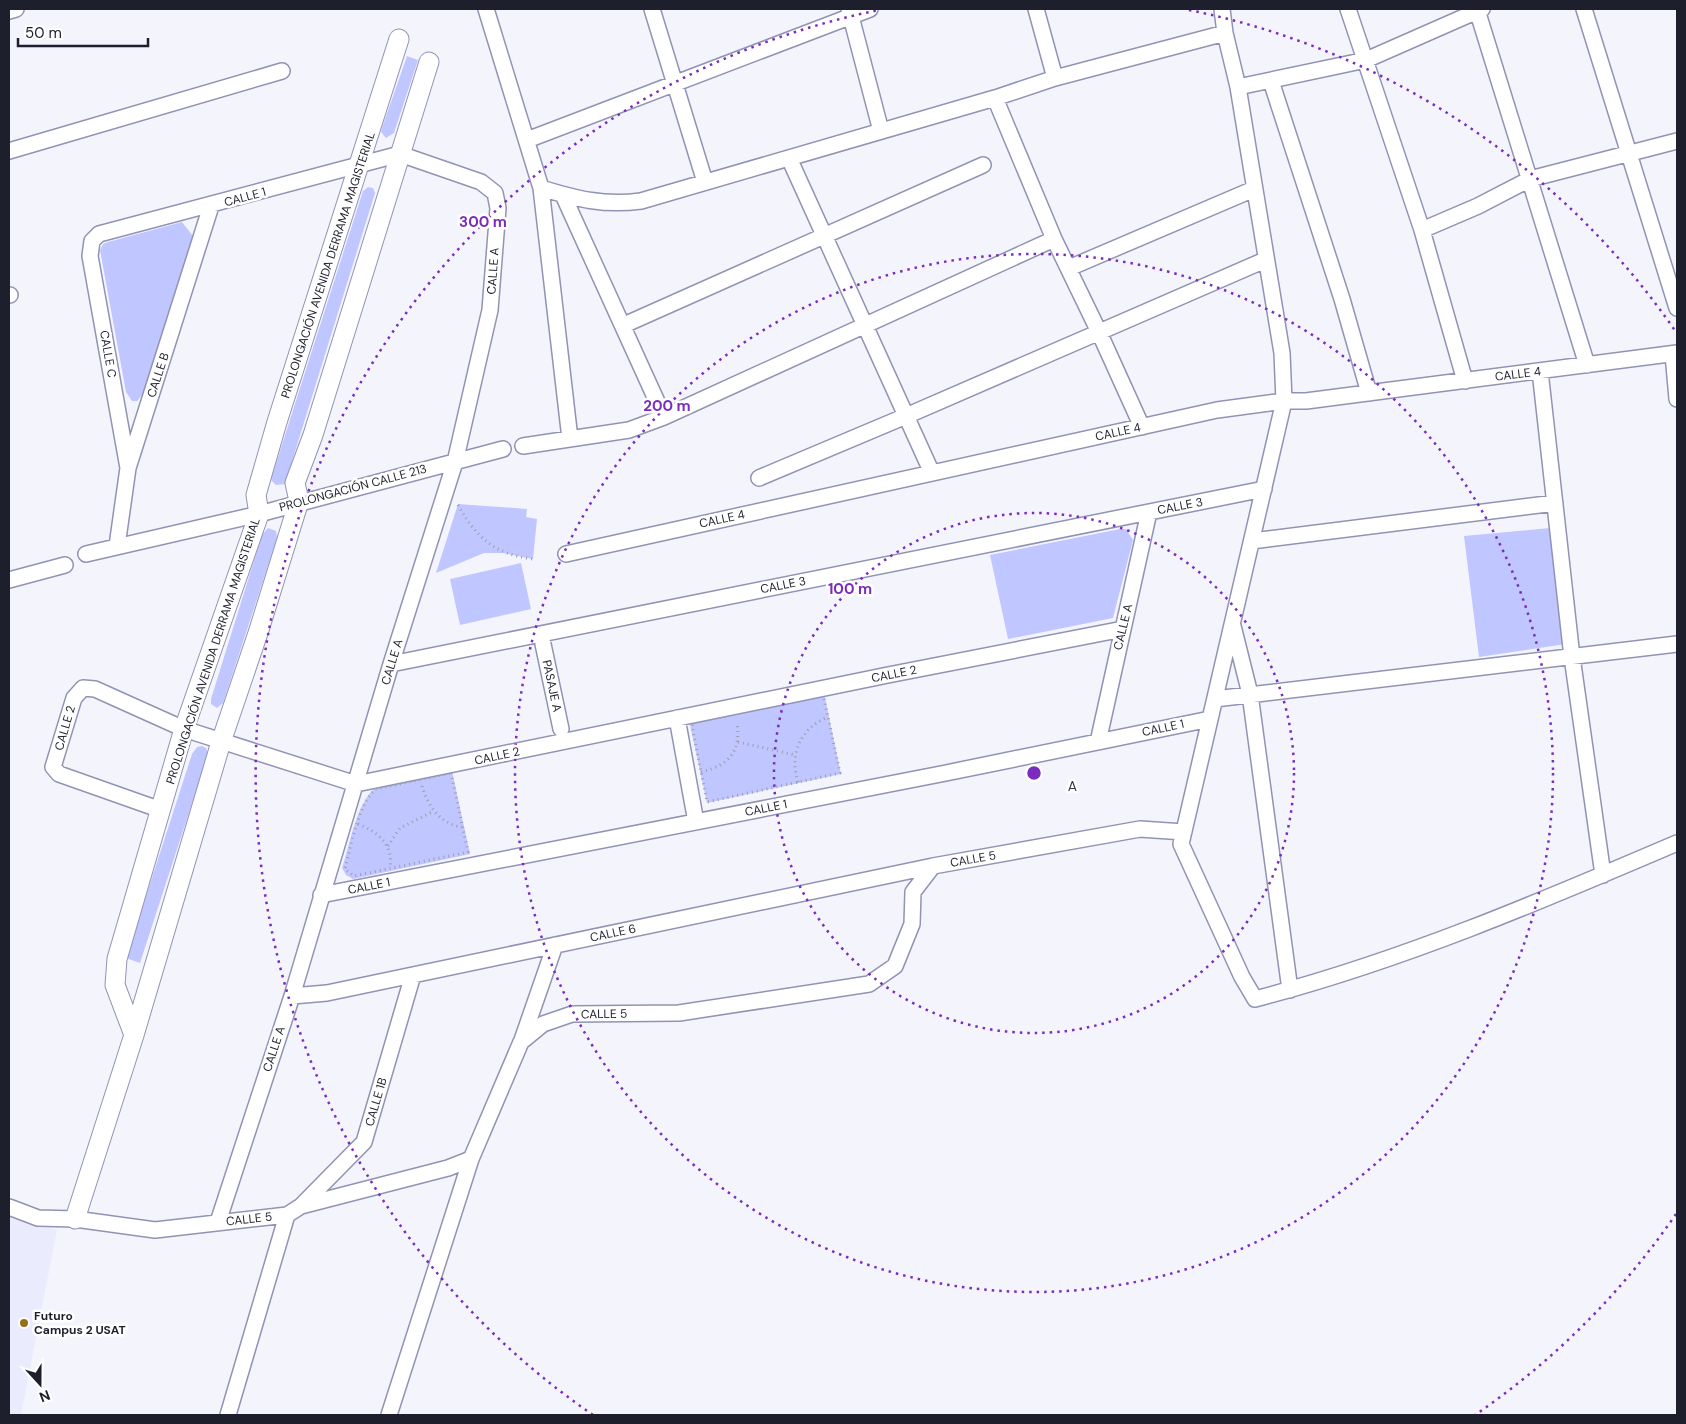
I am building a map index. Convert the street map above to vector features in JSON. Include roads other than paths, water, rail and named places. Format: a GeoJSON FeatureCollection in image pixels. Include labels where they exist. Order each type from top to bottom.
{"type":"FeatureCollection","features":[{"type":"Feature","properties":{"kind":"street"},"geometry":{"type":"LineString","coordinates":[[9,11],[16,9]]}},
{"type":"Feature","properties":{"kind":"street"},"geometry":{"type":"LineString","coordinates":[[486,9],[541,188],[570,439]]}},
{"type":"Feature","properties":{"kind":"street"},"geometry":{"type":"LineString","coordinates":[[652,9],[704,182]]}},
{"type":"Feature","properties":{"kind":"street"},"geometry":{"type":"LineString","coordinates":[[527,140],[850,12],[870,9]]}},
{"type":"Feature","properties":{"kind":"street"},"geometry":{"type":"LineString","coordinates":[[1036,9],[1055,78]]}},
{"type":"Feature","properties":{"kind":"street"},"geometry":{"type":"LineString","coordinates":[[1222,9],[1224,33],[1238,87],[1265,260],[1282,353],[1284,401],[1181,844],[1242,977],[1255,999],[1290,990],[1413,950],[1515,912],[1677,843]]}},
{"type":"Feature","properties":{"kind":"street"},"geometry":{"type":"LineString","coordinates":[[1348,9],[1422,230],[1466,380]]}},
{"type":"Feature","properties":{"kind":"street"},"geometry":{"type":"LineString","coordinates":[[1584,9],[1677,308]]}},
{"type":"Feature","properties":{"kind":"street"},"geometry":{"type":"LineString","coordinates":[[1238,87],[1366,60],[1479,10],[1587,365]]}},
{"type":"Feature","properties":{"kind":"street"},"geometry":{"type":"LineString","coordinates":[[850,12],[881,131]]}},
{"type":"Feature","properties":{"kind":"street"},"geometry":{"type":"LineString","coordinates":[[541,188],[590,202],[615,204],[641,201],[995,98],[1055,78],[1224,33]]}},
{"type":"Feature","properties":{"kind":"street","name":"PROLONGACIÓN AVENIDA DERRAMA MAGISTERIAL"},"geometry":{"type":"LineString","coordinates":[[134,1035],[115,985],[117,959],[184,729],[259,514],[256,495],[277,422],[400,39]]}},
{"type":"Feature","properties":{"kind":"street"},"geometry":{"type":"LineString","coordinates":[[75,1219],[134,1035],[221,742],[259,630],[299,501],[295,483],[313,435],[429,62]]}},
{"type":"Feature","properties":{"kind":"street"},"geometry":{"type":"LineString","coordinates":[[9,151],[282,71]]}},
{"type":"Feature","properties":{"kind":"street"},"geometry":{"type":"LineString","coordinates":[[1271,81],[1342,299],[1369,393]]}},
{"type":"Feature","properties":{"kind":"street"},"geometry":{"type":"LineString","coordinates":[[995,98],[1054,239],[1142,427]]}},
{"type":"Feature","properties":{"kind":"street"},"geometry":{"type":"LineString","coordinates":[[1422,230],[1478,206],[1530,179],[1677,141]]}},
{"type":"Feature","properties":{"kind":"street","name":"CALLE 1"},"geometry":{"type":"LineString","coordinates":[[92,240],[99,234],[211,206],[400,154]]}},
{"type":"Feature","properties":{"kind":"street","name":"CALLE A"},"geometry":{"type":"LineString","coordinates":[[218,1222],[292,996],[391,664],[455,462],[490,310],[498,208],[495,193],[481,182],[400,154]]}},
{"type":"Feature","properties":{"kind":"street"},"geometry":{"type":"LineString","coordinates":[[789,158],[932,473]]}},
{"type":"Feature","properties":{"kind":"street"},"geometry":{"type":"LineString","coordinates":[[624,325],[983,165]]}},
{"type":"Feature","properties":{"kind":"street"},"geometry":{"type":"LineString","coordinates":[[1069,268],[1254,189]]}},
{"type":"Feature","properties":{"kind":"street"},"geometry":{"type":"LineString","coordinates":[[563,195],[624,325],[664,417]]}},
{"type":"Feature","properties":{"kind":"street","name":"CALLE B"},"geometry":{"type":"LineString","coordinates":[[117,546],[128,468],[211,206]]}},
{"type":"Feature","properties":{"kind":"street"},"geometry":{"type":"LineString","coordinates":[[523,446],[629,430],[664,417],[1054,239]]}},
{"type":"Feature","properties":{"kind":"street","name":"CALLE C"},"geometry":{"type":"LineString","coordinates":[[92,240],[90,256],[128,468]]}},
{"type":"Feature","properties":{"kind":"street"},"geometry":{"type":"LineString","coordinates":[[759,478],[1265,260]]}},
{"type":"Feature","properties":{"kind":"street"},"geometry":{"type":"LineString","coordinates":[[1675,354],[1677,399]]}},
{"type":"Feature","properties":{"kind":"street","name":"CALLE 4"},"geometry":{"type":"LineString","coordinates":[[566,554],[1217,410],[1284,401],[1306,401],[1675,354]]}},
{"type":"Feature","properties":{"kind":"street"},"geometry":{"type":"LineString","coordinates":[[1540,371],[1572,657],[1603,875]]}},
{"type":"Feature","properties":{"kind":"street","name":"PROLONGACIÓN CALLE 213"},"geometry":{"type":"LineString","coordinates":[[86,554],[259,514],[299,501],[503,449]]}},
{"type":"Feature","properties":{"kind":"street","name":"CALLE 3"},"geometry":{"type":"LineString","coordinates":[[391,664],[1264,489]]}},
{"type":"Feature","properties":{"kind":"street"},"geometry":{"type":"LineString","coordinates":[[1252,541],[1555,503]]}},
{"type":"Feature","properties":{"kind":"street","name":"CALLE A"},"geometry":{"type":"LineString","coordinates":[[1098,742],[1149,512]]}},
{"type":"Feature","properties":{"kind":"street"},"geometry":{"type":"LineString","coordinates":[[9,580],[65,565]]}},
{"type":"Feature","properties":{"kind":"street"},"geometry":{"type":"LineString","coordinates":[[1233,624],[1250,694],[1290,990]]}},
{"type":"Feature","properties":{"kind":"street","name":"CALLE 2"},"geometry":{"type":"LineString","coordinates":[[161,810],[59,774],[54,767],[74,698],[83,688],[95,689],[184,729],[356,784],[1123,629]]}},
{"type":"Feature","properties":{"kind":"street","name":"PASAJE A"},"geometry":{"type":"LineString","coordinates":[[543,644],[561,729]]}},
{"type":"Feature","properties":{"kind":"street"},"geometry":{"type":"LineString","coordinates":[[1215,698],[1677,644]]}},
{"type":"Feature","properties":{"kind":"street"},"geometry":{"type":"LineString","coordinates":[[677,718],[696,822]]}},
{"type":"Feature","properties":{"kind":"street","name":"CALLE 1"},"geometry":{"type":"LineString","coordinates":[[321,895],[1210,719]]}},
{"type":"Feature","properties":{"kind":"street","name":"CALLE 5"},"geometry":{"type":"LineString","coordinates":[[9,1207],[38,1218],[75,1219],[155,1230],[287,1215],[301,1206],[448,1168],[471,1158],[521,1042],[543,1024],[572,1014],[679,1013],[869,984],[896,966],[912,924],[913,892],[933,866],[1140,829],[1184,832]]}},
{"type":"Feature","properties":{"kind":"street","name":"CALLE 6"},"geometry":{"type":"LineString","coordinates":[[292,996],[327,993],[933,866]]}},
{"type":"Feature","properties":{"kind":"street"},"geometry":{"type":"LineString","coordinates":[[521,1042],[555,945]]}},
{"type":"Feature","properties":{"kind":"street","name":"CALLE 1B"},"geometry":{"type":"LineString","coordinates":[[301,1206],[364,1142],[413,975]]}},
{"type":"Feature","properties":{"kind":"street"},"geometry":{"type":"LineString","coordinates":[[389,1415],[471,1158]]}},
{"type":"Feature","properties":{"kind":"street"},"geometry":{"type":"LineString","coordinates":[[228,1415],[287,1215]]}},
{"type":"Feature","properties":{"kind":"place","name":"Futuro Campus 2 USAT"},"geometry":{"type":"Point","coordinates":[24,1323]}},
{"type":"Feature","properties":{"kind":"district","name":"A"},"geometry":{"type":"Point","coordinates":[1073,786]}}]}
